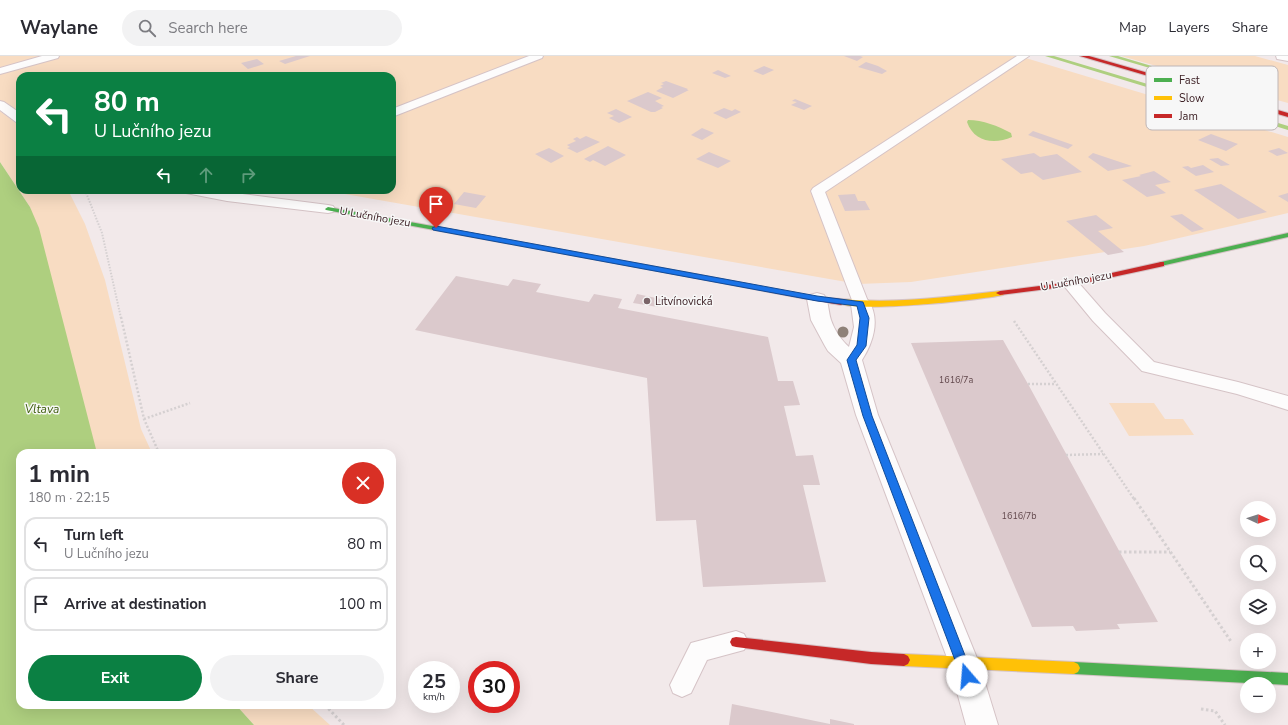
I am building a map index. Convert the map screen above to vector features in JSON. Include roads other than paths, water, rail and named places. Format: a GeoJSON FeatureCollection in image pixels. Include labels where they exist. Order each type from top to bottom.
{"type":"FeatureCollection","features":[{"type":"Feature","properties":{"kind":"street"},"geometry":{"type":"LineString","coordinates":[[1083,56],[1146,74]]}},
{"type":"Feature","properties":{"kind":"street"},"geometry":{"type":"LineString","coordinates":[[1282,56],[1288,57]]}},
{"type":"Feature","properties":{"kind":"street"},"geometry":{"type":"LineString","coordinates":[[1278,112],[1288,115]]}},
{"type":"Feature","properties":{"kind":"street","name":"U Lučního jezu"},"geometry":{"type":"LineString","coordinates":[[328,208],[817,298],[861,304],[934,301],[1071,284],[1288,235]]}},
{"type":"Feature","properties":{"kind":"street"},"geometry":{"type":"LineString","coordinates":[[817,298],[821,320],[835,346],[851,360],[867,416],[964,664],[982,725]]}},
{"type":"Feature","properties":{"kind":"street"},"geometry":{"type":"LineString","coordinates":[[851,360],[862,346],[864,318],[861,304]]}},
{"type":"Feature","properties":{"kind":"street"},"geometry":{"type":"LineString","coordinates":[[736,642],[872,658],[964,664],[1288,679]]}},
{"type":"Feature","properties":{"kind":"lane"},"geometry":{"type":"LineString","coordinates":[[0,71],[54,56]]}},
{"type":"Feature","properties":{"kind":"lane"},"geometry":{"type":"LineString","coordinates":[[396,111],[538,56]]}},
{"type":"Feature","properties":{"kind":"lane"},"geometry":{"type":"LineString","coordinates":[[861,304],[818,191],[1024,56]]}},
{"type":"Feature","properties":{"kind":"lane"},"geometry":{"type":"LineString","coordinates":[[0,104],[16,116]]}},
{"type":"Feature","properties":{"kind":"lane","name":"U Lučního jezu"},"geometry":{"type":"LineString","coordinates":[[236,194],[328,208]]}},
{"type":"Feature","properties":{"kind":"lane"},"geometry":{"type":"LineString","coordinates":[[1071,284],[1099,316],[1148,367],[1238,388],[1288,402]]}},
{"type":"Feature","properties":{"kind":"lane"},"geometry":{"type":"LineString","coordinates":[[682,685],[699,651],[736,642]]}},
{"type":"Feature","properties":{"kind":"water"},"geometry":{"type":"Polygon","coordinates":[[[968,120],[985,122],[996,126],[1011,133],[1012,137],[998,141],[985,140],[974,134],[967,122],[968,120]]]}},
{"type":"Feature","properties":{"kind":"water","name":"Vltava"},"geometry":{"type":"Polygon","coordinates":[[[0,162],[16,186],[16,194],[21,194],[30,207],[39,228],[96,449],[16,449],[16,709],[240,709],[254,725],[0,725],[0,162]]]}},
{"type":"Feature","properties":{"kind":"waterway"},"geometry":{"type":"LineString","coordinates":[[1048,56],[1146,85]]}},
{"type":"Feature","properties":{"kind":"waterway"},"geometry":{"type":"LineString","coordinates":[[1112,56],[1147,66]]}},
{"type":"Feature","properties":{"kind":"waterway"},"geometry":{"type":"LineString","coordinates":[[1278,125],[1288,128]]}},
{"type":"Feature","properties":{"kind":"place","name":"Litvínovická"},"geometry":{"type":"Point","coordinates":[647,301]}}]}
